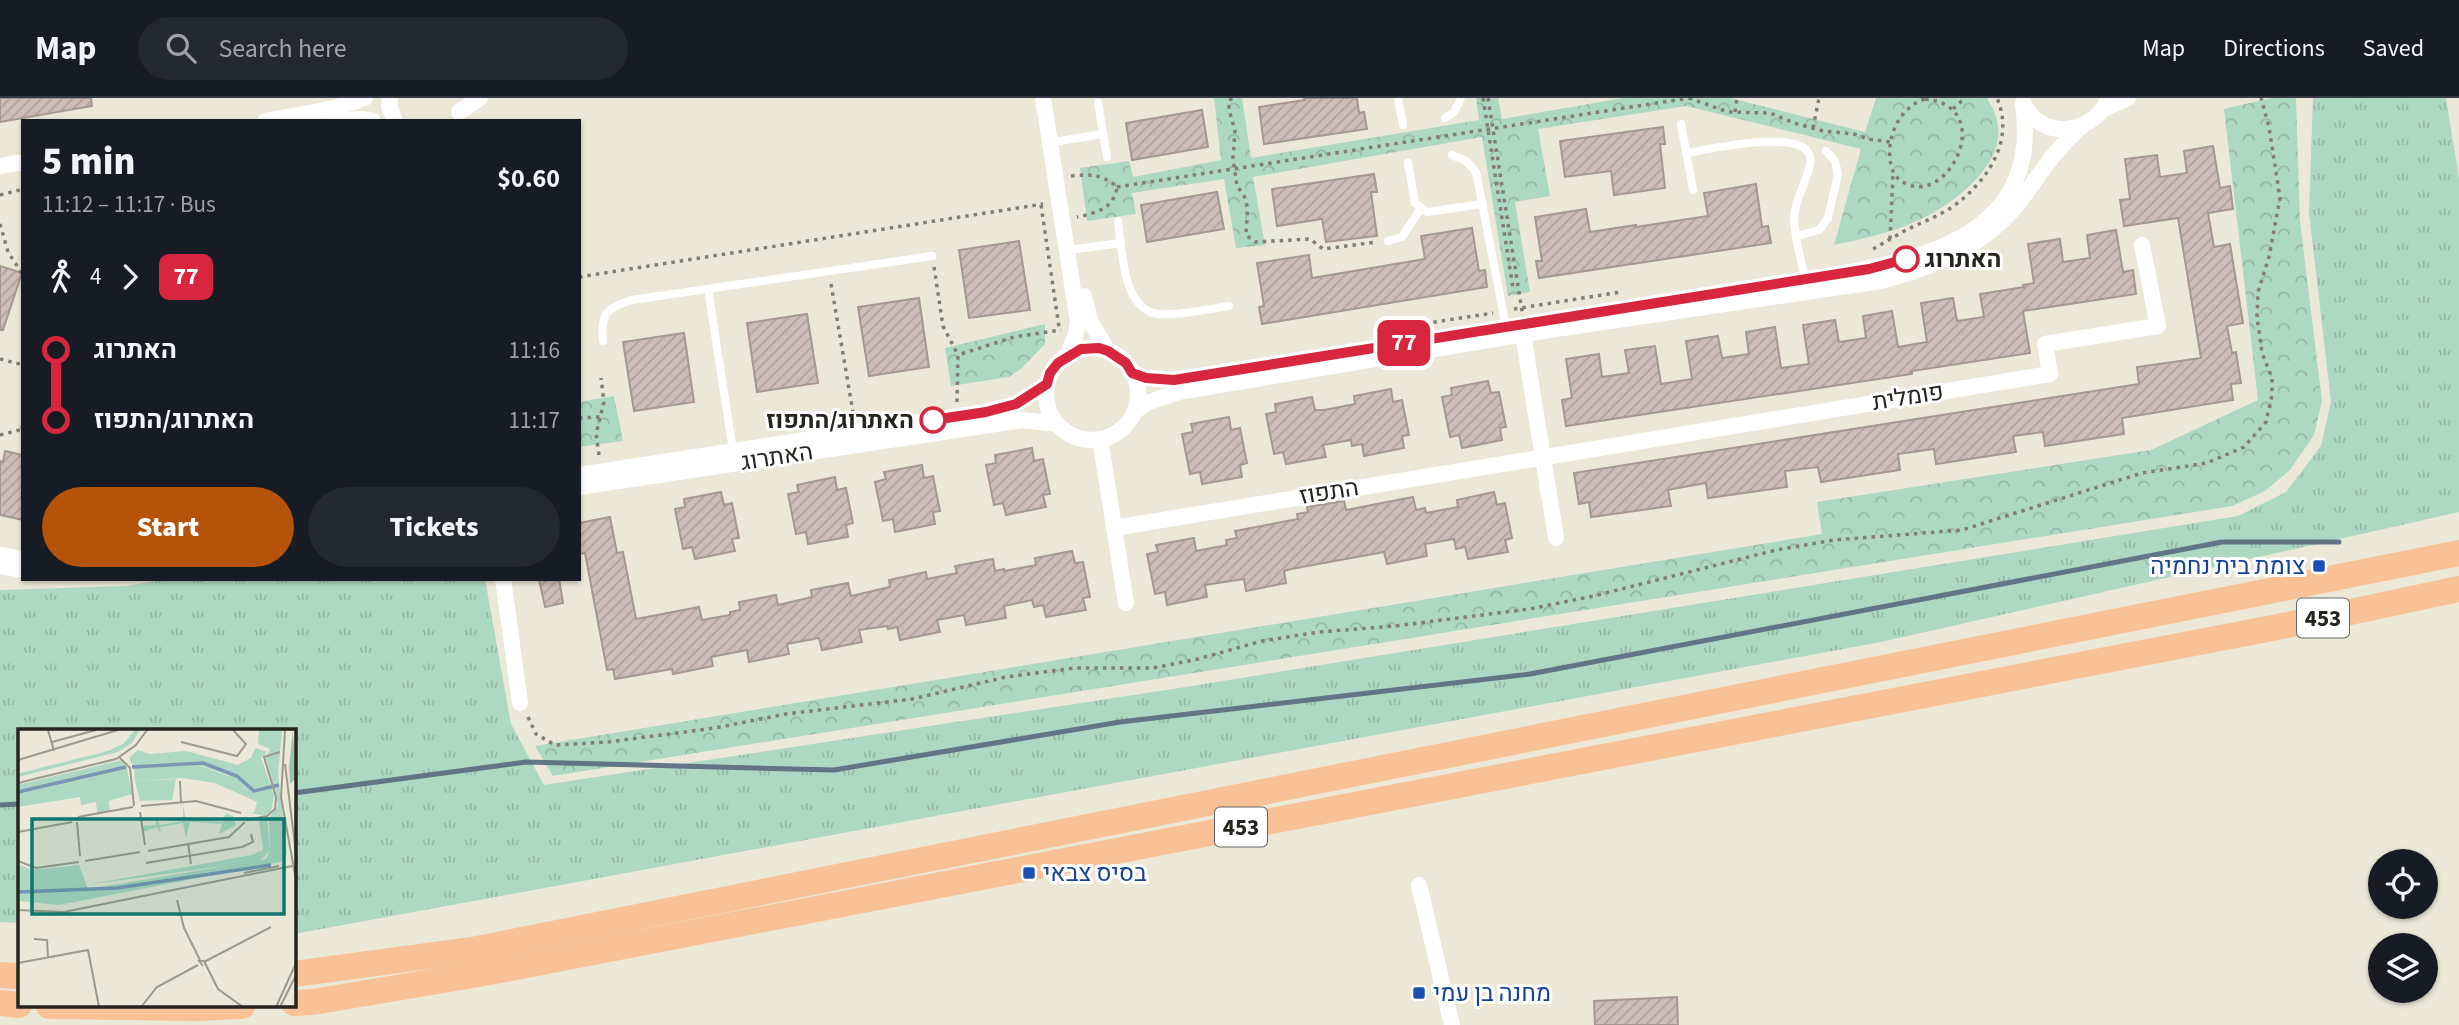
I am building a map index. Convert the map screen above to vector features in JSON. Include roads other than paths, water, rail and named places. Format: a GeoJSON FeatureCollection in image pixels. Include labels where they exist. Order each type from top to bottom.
{"type":"FeatureCollection","features":[{"type":"Feature","properties":{"kind":"main road"},"geometry":{"type":"LineString","coordinates":[[2354,574],[2459,539]]}},
{"type":"Feature","properties":{"kind":"main road","name":"453"},"geometry":{"type":"LineString","coordinates":[[296,974],[472,950],[2459,554]]}},
{"type":"Feature","properties":{"kind":"main road","name":"453"},"geometry":{"type":"LineString","coordinates":[[296,1003],[479,974],[2303,622],[2459,589]]}},
{"type":"Feature","properties":{"kind":"main road"},"geometry":{"type":"LineString","coordinates":[[2303,622],[2459,606]]}},
{"type":"Feature","properties":{"kind":"main road"},"geometry":{"type":"LineString","coordinates":[[0,975],[18,976]]}},
{"type":"Feature","properties":{"kind":"main road"},"geometry":{"type":"LineString","coordinates":[[0,1003],[18,1004]]}},
{"type":"Feature","properties":{"kind":"main road"},"geometry":{"type":"LineString","coordinates":[[98,1007],[227,1007]]}},
{"type":"Feature","properties":{"kind":"street"},"geometry":{"type":"LineString","coordinates":[[276,119],[335,108],[365,98]]}},
{"type":"Feature","properties":{"kind":"street"},"geometry":{"type":"LineString","coordinates":[[390,98],[389,106],[394,119]]}},
{"type":"Feature","properties":{"kind":"street"},"geometry":{"type":"LineString","coordinates":[[458,110],[480,98]]}},
{"type":"Feature","properties":{"kind":"street"},"geometry":{"type":"LineString","coordinates":[[1043,98],[1077,328],[1066,356],[1050,373],[1047,407],[1057,424],[1077,437],[1100,439],[1121,430],[1134,412],[1147,403],[1178,391],[1516,320],[1881,281],[1922,269],[1965,250],[1989,233],[2024,197],[2055,151],[2082,126]]}},
{"type":"Feature","properties":{"kind":"street"},"geometry":{"type":"LineString","coordinates":[[1053,98],[1087,312],[1108,351],[1126,363],[1132,373],[1138,391],[1134,412]]}},
{"type":"Feature","properties":{"kind":"street"},"geometry":{"type":"LineString","coordinates":[[2022,101],[2034,118],[2051,128],[2072,130],[2096,118],[2106,103],[2128,98]]}},
{"type":"Feature","properties":{"kind":"street"},"geometry":{"type":"LineString","coordinates":[[1132,373],[1146,378],[1174,380],[1516,320],[1893,264],[1941,247],[1962,236],[1985,220],[2011,192],[2023,162],[2026,144],[2022,101]]}},
{"type":"Feature","properties":{"kind":"street"},"geometry":{"type":"LineString","coordinates":[[0,166],[21,162]]}},
{"type":"Feature","properties":{"kind":"street"},"geometry":{"type":"LineString","coordinates":[[0,177],[21,172]]}},
{"type":"Feature","properties":{"kind":"street","name":"פומלית"},"geometry":{"type":"LineString","coordinates":[[1543,457],[2050,374],[2045,344],[2158,326],[2141,245]]}},
{"type":"Feature","properties":{"kind":"street"},"geometry":{"type":"LineString","coordinates":[[1516,320],[1556,538]]}},
{"type":"Feature","properties":{"kind":"street"},"geometry":{"type":"LineString","coordinates":[[1066,356],[1090,348],[1108,351]]}},
{"type":"Feature","properties":{"kind":"street","name":"האתרוג"},"geometry":{"type":"LineString","coordinates":[[581,475],[957,416],[1016,404],[1047,384]]}},
{"type":"Feature","properties":{"kind":"street","name":"האתרוג"},"geometry":{"type":"LineString","coordinates":[[581,487],[1022,420],[1057,424]]}},
{"type":"Feature","properties":{"kind":"street"},"geometry":{"type":"LineString","coordinates":[[1100,439],[1126,603]]}},
{"type":"Feature","properties":{"kind":"street","name":"התפוז"},"geometry":{"type":"LineString","coordinates":[[1114,528],[1543,457]]}},
{"type":"Feature","properties":{"kind":"street"},"geometry":{"type":"LineString","coordinates":[[0,555],[21,559]]}},
{"type":"Feature","properties":{"kind":"street"},"geometry":{"type":"LineString","coordinates":[[0,566],[21,570]]}},
{"type":"Feature","properties":{"kind":"street"},"geometry":{"type":"LineString","coordinates":[[503,581],[520,703]]}},
{"type":"Feature","properties":{"kind":"street"},"geometry":{"type":"LineString","coordinates":[[1419,885],[1452,1025]]}},
{"type":"Feature","properties":{"kind":"lane"},"geometry":{"type":"LineString","coordinates":[[1398,98],[1403,125]]}},
{"type":"Feature","properties":{"kind":"lane"},"geometry":{"type":"LineString","coordinates":[[1445,118],[1454,112],[1461,98]]}},
{"type":"Feature","properties":{"kind":"lane"},"geometry":{"type":"LineString","coordinates":[[1098,103],[1107,157]]}},
{"type":"Feature","properties":{"kind":"lane"},"geometry":{"type":"LineString","coordinates":[[1681,124],[1693,190]]}},
{"type":"Feature","properties":{"kind":"lane"},"geometry":{"type":"LineString","coordinates":[[1060,141],[1103,134]]}},
{"type":"Feature","properties":{"kind":"lane"},"geometry":{"type":"LineString","coordinates":[[1686,153],[1773,140],[1798,144],[1806,150],[1810,157],[1809,167],[1795,211],[1805,279]]}},
{"type":"Feature","properties":{"kind":"lane"},"geometry":{"type":"LineString","coordinates":[[1797,236],[1819,230],[1828,218],[1838,167],[1826,151]]}},
{"type":"Feature","properties":{"kind":"lane"},"geometry":{"type":"LineString","coordinates":[[1452,155],[1466,161],[1476,172],[1516,320]]}},
{"type":"Feature","properties":{"kind":"lane"},"geometry":{"type":"LineString","coordinates":[[1408,163],[1415,203],[1427,212],[1483,204]]}},
{"type":"Feature","properties":{"kind":"lane"},"geometry":{"type":"LineString","coordinates":[[1388,241],[1402,237],[1421,208]]}},
{"type":"Feature","properties":{"kind":"lane"},"geometry":{"type":"LineString","coordinates":[[1118,220],[1128,284],[1134,299],[1144,308],[1162,314],[1229,306]]}},
{"type":"Feature","properties":{"kind":"lane"},"geometry":{"type":"LineString","coordinates":[[1076,249],[1121,243]]}},
{"type":"Feature","properties":{"kind":"lane"},"geometry":{"type":"LineString","coordinates":[[603,341],[603,318],[608,310],[619,304],[932,256]]}},
{"type":"Feature","properties":{"kind":"lane"},"geometry":{"type":"LineString","coordinates":[[708,289],[733,451]]}},
{"type":"Feature","properties":{"kind":"waterway"},"geometry":{"type":"LineString","coordinates":[[296,793],[526,762],[834,770],[1120,722],[1530,674],[2222,542],[2339,542]]}},
{"type":"Feature","properties":{"kind":"waterway"},"geometry":{"type":"LineString","coordinates":[[0,805],[18,804]]}},
{"type":"Feature","properties":{"kind":"place","name":"האתרוג"},"geometry":{"type":"Point","coordinates":[1906,259]}},
{"type":"Feature","properties":{"kind":"place","name":"האתרוג/התפוז"},"geometry":{"type":"Point","coordinates":[933,420]}},
{"type":"Feature","properties":{"kind":"place","name":"צומת בית נחמיה"},"geometry":{"type":"Point","coordinates":[2319,566]}},
{"type":"Feature","properties":{"kind":"place","name":"בסיס צבאי"},"geometry":{"type":"Point","coordinates":[1029,873]}},
{"type":"Feature","properties":{"kind":"place","name":"מחנה בן עמי"},"geometry":{"type":"Point","coordinates":[1419,993]}}]}
